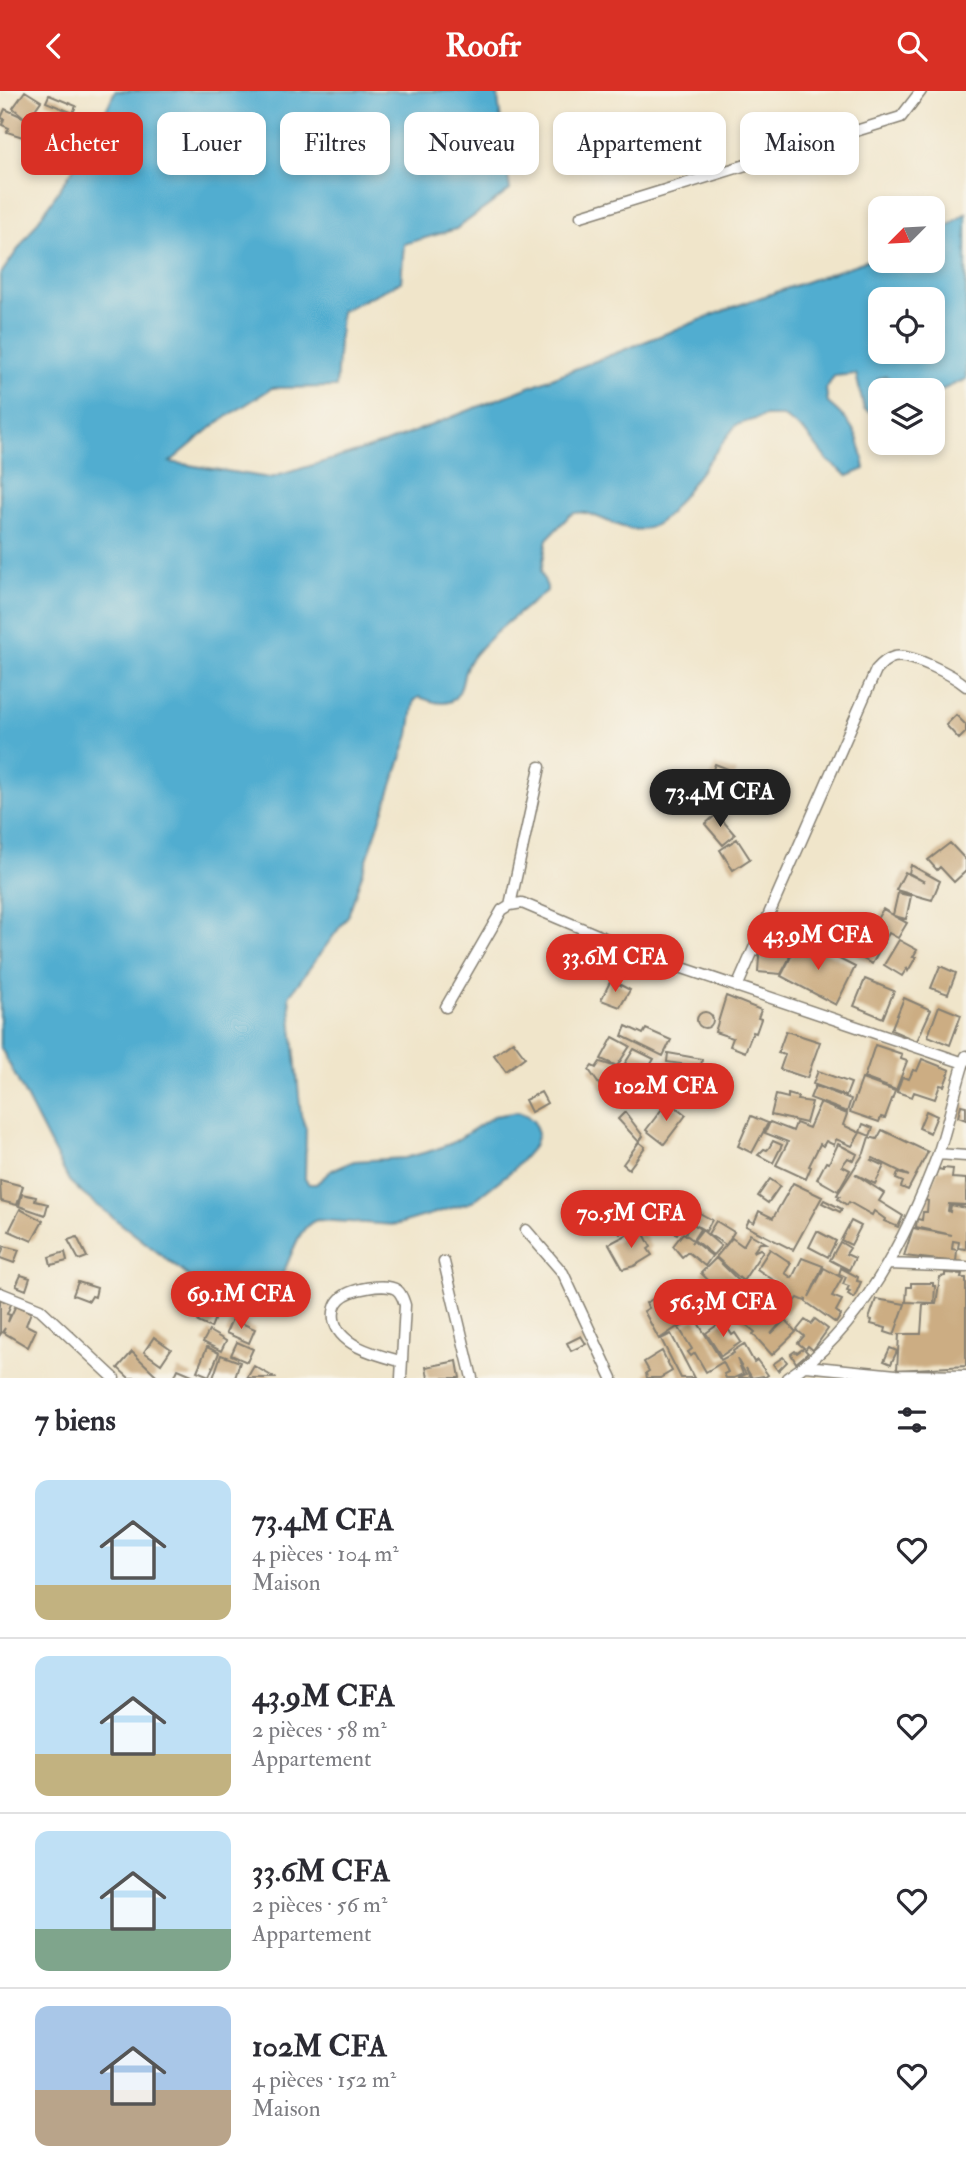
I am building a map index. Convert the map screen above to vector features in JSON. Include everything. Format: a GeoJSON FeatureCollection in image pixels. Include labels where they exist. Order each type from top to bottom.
{"type":"FeatureCollection","features":[{"type":"Feature","properties":{"kind":"street"},"geometry":{"type":"LineString","coordinates":[[581,216],[901,117],[921,91]]}},
{"type":"Feature","properties":{"kind":"street"},"geometry":{"type":"LineString","coordinates":[[737,987],[876,670],[892,657],[902,657],[932,666],[966,686]]}},
{"type":"Feature","properties":{"kind":"street"},"geometry":{"type":"LineString","coordinates":[[510,905],[540,767]]}},
{"type":"Feature","properties":{"kind":"street"},"geometry":{"type":"LineString","coordinates":[[446,1007],[502,910],[522,903],[647,956],[965,1059],[938,1154],[889,1264],[853,1315],[806,1366],[787,1378]]}},
{"type":"Feature","properties":{"kind":"street"},"geometry":{"type":"LineString","coordinates":[[938,1154],[966,1156]]}},
{"type":"Feature","properties":{"kind":"street"},"geometry":{"type":"LineString","coordinates":[[526,1230],[562,1273],[612,1378]]}},
{"type":"Feature","properties":{"kind":"street"},"geometry":{"type":"LineString","coordinates":[[444,1262],[472,1378]]}},
{"type":"Feature","properties":{"kind":"street"},"geometry":{"type":"LineString","coordinates":[[889,1264],[966,1268]]}},
{"type":"Feature","properties":{"kind":"street"},"geometry":{"type":"LineString","coordinates":[[400,1361],[364,1349],[342,1336],[335,1327],[333,1313],[338,1300],[346,1294],[376,1287],[397,1289],[402,1295],[405,1305],[401,1378]]}},
{"type":"Feature","properties":{"kind":"street"},"geometry":{"type":"LineString","coordinates":[[0,1293],[40,1310],[114,1378]]}},
{"type":"Feature","properties":{"kind":"street"},"geometry":{"type":"LineString","coordinates":[[806,1366],[896,1377],[966,1376]]}},
{"type":"Feature","properties":{"kind":"water"},"geometry":{"type":"Polygon","coordinates":[[[115,91],[497,91],[500,112],[404,112],[404,175],[508,175],[510,190],[456,229],[404,244],[401,282],[341,311],[336,387],[272,388],[217,423],[170,462],[270,478],[383,444],[736,306],[868,260],[868,273],[945,273],[945,228],[966,213],[966,379],[945,389],[945,378],[868,378],[868,411],[864,409],[856,374],[834,376],[826,389],[828,403],[854,431],[865,469],[848,476],[828,461],[805,432],[782,416],[765,416],[736,425],[668,515],[655,525],[632,529],[588,514],[578,512],[570,515],[547,539],[541,572],[547,591],[505,624],[476,653],[469,662],[459,693],[451,701],[439,703],[419,697],[414,701],[409,735],[348,916],[289,996],[301,1115],[306,1129],[305,1179],[309,1184],[316,1184],[332,1170],[354,1161],[405,1158],[434,1150],[452,1143],[494,1116],[518,1112],[526,1115],[534,1122],[538,1134],[534,1146],[514,1169],[472,1202],[395,1225],[317,1220],[307,1226],[300,1235],[284,1272],[270,1289],[252,1288],[228,1278],[210,1287],[201,1286],[84,1195],[69,1181],[0,1046],[0,275],[69,175],[143,175],[143,112],[104,112],[115,91]]]}},
{"type":"Feature","properties":{"kind":"building"},"geometry":{"type":"Polygon","coordinates":[[[25,91],[41,101],[33,112],[21,112],[21,115],[13,108],[25,91]]]}},
{"type":"Feature","properties":{"kind":"building"},"geometry":{"type":"Polygon","coordinates":[[[49,95],[76,106],[73,112],[71,112],[46,102],[49,95]]]}},
{"type":"Feature","properties":{"kind":"building"},"geometry":{"type":"Polygon","coordinates":[[[5,109],[21,116],[21,136],[7,132],[9,128],[2,125],[4,119],[1,118],[5,109]]]}},
{"type":"Feature","properties":{"kind":"building"},"geometry":{"type":"Polygon","coordinates":[[[956,715],[966,725],[966,732],[959,739],[946,725],[956,715]]]}},
{"type":"Feature","properties":{"kind":"building"},"geometry":{"type":"Polygon","coordinates":[[[715,764],[736,772],[720,815],[699,806],[715,764]]]}},
{"type":"Feature","properties":{"kind":"building"},"geometry":{"type":"Polygon","coordinates":[[[717,814],[735,835],[723,845],[705,824],[717,814]]]}},
{"type":"Feature","properties":{"kind":"building"},"geometry":{"type":"Polygon","coordinates":[[[737,839],[750,859],[733,870],[720,850],[737,839]]]}},
{"type":"Feature","properties":{"kind":"building"},"geometry":{"type":"Polygon","coordinates":[[[950,843],[966,860],[966,871],[954,882],[940,867],[937,870],[928,860],[950,843]]]}},
{"type":"Feature","properties":{"kind":"building"},"geometry":{"type":"Polygon","coordinates":[[[911,865],[940,881],[932,900],[896,890],[905,872],[925,882],[909,873],[911,865]]]}},
{"type":"Feature","properties":{"kind":"building"},"geometry":{"type":"Polygon","coordinates":[[[898,893],[911,896],[906,919],[894,916],[907,923],[898,938],[889,933],[872,964],[856,955],[873,925],[880,928],[874,924],[883,909],[893,915],[898,893]]]}},
{"type":"Feature","properties":{"kind":"building"},"geometry":{"type":"Polygon","coordinates":[[[778,935],[790,944],[789,959],[781,974],[758,972],[760,942],[772,942],[778,935]]]}},
{"type":"Feature","properties":{"kind":"building"},"geometry":{"type":"Polygon","coordinates":[[[800,939],[855,967],[836,1005],[781,976],[800,939]]]}},
{"type":"Feature","properties":{"kind":"building"},"geometry":{"type":"Polygon","coordinates":[[[899,940],[917,950],[908,971],[907,968],[902,976],[884,965],[899,940]]]}},
{"type":"Feature","properties":{"kind":"building"},"geometry":{"type":"Polygon","coordinates":[[[940,966],[956,973],[948,994],[931,988],[940,966]]]}},
{"type":"Feature","properties":{"kind":"building"},"geometry":{"type":"Polygon","coordinates":[[[865,979],[894,991],[883,1018],[854,1006],[865,979]]]}},
{"type":"Feature","properties":{"kind":"building"},"geometry":{"type":"Polygon","coordinates":[[[611,980],[630,990],[620,1007],[601,1000],[611,980]]]}},
{"type":"Feature","properties":{"kind":"building"},"geometry":{"type":"Polygon","coordinates":[[[726,996],[761,1010],[756,1033],[753,1032],[745,1052],[730,1046],[733,1038],[715,1032],[726,996]]]}},
{"type":"Feature","properties":{"kind":"building"},"geometry":{"type":"Polygon","coordinates":[[[904,998],[931,1010],[917,1041],[891,1030],[904,998]]]}},
{"type":"Feature","properties":{"kind":"building"},"geometry":{"type":"Polygon","coordinates":[[[939,1006],[961,1015],[950,1045],[928,1036],[939,1006]]]}},
{"type":"Feature","properties":{"kind":"building"},"geometry":{"type":"Polygon","coordinates":[[[705,1012],[711,1014],[711,1026],[705,1028],[699,1026],[697,1020],[699,1014],[705,1012]]]}},
{"type":"Feature","properties":{"kind":"building"},"geometry":{"type":"Polygon","coordinates":[[[626,1026],[643,1034],[646,1029],[671,1040],[663,1056],[622,1036],[626,1026]]]}},
{"type":"Feature","properties":{"kind":"building"},"geometry":{"type":"Polygon","coordinates":[[[786,1031],[820,1042],[807,1078],[780,1069],[785,1055],[778,1053],[786,1031]]]}},
{"type":"Feature","properties":{"kind":"building"},"geometry":{"type":"Polygon","coordinates":[[[613,1037],[630,1046],[617,1066],[601,1059],[613,1037]]]}},
{"type":"Feature","properties":{"kind":"building"},"geometry":{"type":"Polygon","coordinates":[[[513,1041],[525,1057],[506,1071],[494,1055],[513,1041]]]}},
{"type":"Feature","properties":{"kind":"building"},"geometry":{"type":"Polygon","coordinates":[[[875,1045],[902,1054],[901,1059],[907,1061],[896,1090],[864,1078],[875,1045]]]}},
{"type":"Feature","properties":{"kind":"building"},"geometry":{"type":"Polygon","coordinates":[[[634,1049],[654,1059],[643,1077],[624,1065],[634,1049]]]}},
{"type":"Feature","properties":{"kind":"building"},"geometry":{"type":"Polygon","coordinates":[[[668,1053],[702,1059],[701,1067],[667,1062],[668,1053]]]}},
{"type":"Feature","properties":{"kind":"building"},"geometry":{"type":"Polygon","coordinates":[[[922,1059],[950,1070],[935,1099],[914,1092],[912,1097],[897,1092],[902,1077],[909,1079],[913,1070],[917,1071],[922,1059]]]}},
{"type":"Feature","properties":{"kind":"building"},"geometry":{"type":"Polygon","coordinates":[[[600,1062],[620,1068],[628,1076],[621,1087],[624,1089],[615,1102],[589,1070],[592,1066],[596,1068],[600,1062]]]}},
{"type":"Feature","properties":{"kind":"building"},"geometry":{"type":"Polygon","coordinates":[[[818,1071],[851,1083],[846,1096],[813,1084],[818,1071]]]}},
{"type":"Feature","properties":{"kind":"building"},"geometry":{"type":"Polygon","coordinates":[[[862,1079],[895,1091],[885,1118],[881,1117],[879,1122],[850,1112],[862,1079]]]}},
{"type":"Feature","properties":{"kind":"building"},"geometry":{"type":"Polygon","coordinates":[[[815,1086],[851,1099],[847,1112],[810,1098],[815,1086]]]}},
{"type":"Feature","properties":{"kind":"building"},"geometry":{"type":"Polygon","coordinates":[[[541,1092],[547,1103],[531,1112],[525,1100],[541,1092]]]}},
{"type":"Feature","properties":{"kind":"building"},"geometry":{"type":"Polygon","coordinates":[[[788,1094],[798,1097],[797,1100],[812,1102],[806,1123],[771,1115],[776,1095],[788,1098],[788,1094]]]}},
{"type":"Feature","properties":{"kind":"building"},"geometry":{"type":"Polygon","coordinates":[[[668,1101],[686,1115],[664,1144],[646,1130],[668,1101]]]}},
{"type":"Feature","properties":{"kind":"building"},"geometry":{"type":"Polygon","coordinates":[[[820,1103],[847,1114],[843,1125],[860,1133],[852,1146],[836,1139],[834,1145],[826,1141],[823,1146],[820,1144],[806,1179],[776,1165],[788,1142],[765,1133],[770,1122],[793,1131],[796,1123],[809,1128],[820,1103]]]}},
{"type":"Feature","properties":{"kind":"building"},"geometry":{"type":"Polygon","coordinates":[[[961,1105],[966,1106],[966,1120],[958,1117],[961,1105]]]}},
{"type":"Feature","properties":{"kind":"building"},"geometry":{"type":"Polygon","coordinates":[[[926,1111],[937,1116],[930,1133],[919,1128],[926,1111]]]}},
{"type":"Feature","properties":{"kind":"building"},"geometry":{"type":"Polygon","coordinates":[[[625,1112],[643,1136],[639,1142],[618,1119],[625,1112]]]}},
{"type":"Feature","properties":{"kind":"building"},"geometry":{"type":"Polygon","coordinates":[[[751,1116],[768,1123],[752,1153],[738,1146],[751,1116]]]}},
{"type":"Feature","properties":{"kind":"building"},"geometry":{"type":"Polygon","coordinates":[[[863,1124],[873,1128],[870,1136],[860,1132],[863,1124]]]}},
{"type":"Feature","properties":{"kind":"building"},"geometry":{"type":"Polygon","coordinates":[[[882,1130],[928,1152],[908,1190],[901,1187],[903,1182],[896,1179],[898,1173],[909,1176],[873,1158],[871,1160],[884,1166],[875,1184],[855,1174],[884,1193],[879,1201],[903,1216],[898,1227],[884,1221],[885,1219],[874,1211],[872,1215],[849,1202],[847,1205],[838,1199],[840,1196],[837,1195],[864,1153],[869,1137],[877,1139],[882,1130]]]}},
{"type":"Feature","properties":{"kind":"building"},"geometry":{"type":"Polygon","coordinates":[[[773,1141],[782,1145],[773,1163],[758,1155],[764,1149],[767,1150],[773,1141]]]}},
{"type":"Feature","properties":{"kind":"building"},"geometry":{"type":"Polygon","coordinates":[[[639,1142],[645,1147],[629,1169],[623,1164],[639,1142]]]}},
{"type":"Feature","properties":{"kind":"building"},"geometry":{"type":"Polygon","coordinates":[[[838,1144],[857,1154],[854,1161],[848,1158],[842,1166],[850,1170],[838,1191],[817,1179],[838,1144]]]}},
{"type":"Feature","properties":{"kind":"building"},"geometry":{"type":"Polygon","coordinates":[[[938,1169],[953,1169],[952,1178],[966,1179],[966,1205],[949,1204],[948,1211],[950,1212],[951,1205],[966,1208],[966,1249],[958,1248],[959,1242],[953,1241],[952,1249],[957,1250],[956,1262],[904,1256],[913,1228],[952,1235],[916,1227],[917,1219],[922,1220],[923,1212],[927,1212],[928,1201],[925,1200],[938,1169]]]}},
{"type":"Feature","properties":{"kind":"building"},"geometry":{"type":"Polygon","coordinates":[[[770,1179],[780,1186],[768,1203],[758,1196],[770,1179]]]}},
{"type":"Feature","properties":{"kind":"building"},"geometry":{"type":"Polygon","coordinates":[[[0,1180],[23,1186],[17,1205],[1,1201],[0,1180]]]}},
{"type":"Feature","properties":{"kind":"building"},"geometry":{"type":"Polygon","coordinates":[[[793,1183],[822,1197],[793,1250],[746,1226],[749,1220],[754,1223],[759,1211],[773,1218],[793,1183]]]}},
{"type":"Feature","properties":{"kind":"building"},"geometry":{"type":"Polygon","coordinates":[[[22,1194],[36,1197],[35,1201],[48,1204],[45,1215],[19,1206],[22,1194]]]}},
{"type":"Feature","properties":{"kind":"building"},"geometry":{"type":"Polygon","coordinates":[[[824,1200],[842,1209],[840,1212],[822,1203],[824,1200]]]}},
{"type":"Feature","properties":{"kind":"building"},"geometry":{"type":"Polygon","coordinates":[[[677,1205],[690,1215],[677,1234],[662,1226],[677,1205]]]}},
{"type":"Feature","properties":{"kind":"building"},"geometry":{"type":"Polygon","coordinates":[[[629,1208],[636,1224],[620,1234],[613,1225],[618,1222],[615,1217],[629,1208]]]}},
{"type":"Feature","properties":{"kind":"building"},"geometry":{"type":"Polygon","coordinates":[[[20,1209],[43,1221],[32,1241],[9,1231],[20,1209]]]}},
{"type":"Feature","properties":{"kind":"building"},"geometry":{"type":"Polygon","coordinates":[[[696,1211],[712,1220],[706,1231],[690,1222],[696,1211]]]}},
{"type":"Feature","properties":{"kind":"building"},"geometry":{"type":"Polygon","coordinates":[[[716,1221],[734,1232],[726,1245],[708,1234],[716,1221]]]}},
{"type":"Feature","properties":{"kind":"building"},"geometry":{"type":"Polygon","coordinates":[[[851,1221],[861,1226],[851,1245],[841,1240],[851,1221]]]}},
{"type":"Feature","properties":{"kind":"building"},"geometry":{"type":"Polygon","coordinates":[[[692,1223],[700,1229],[693,1240],[685,1234],[692,1223]]]}},
{"type":"Feature","properties":{"kind":"building"},"geometry":{"type":"Polygon","coordinates":[[[702,1230],[721,1246],[713,1255],[694,1240],[702,1230]]]}},
{"type":"Feature","properties":{"kind":"building"},"geometry":{"type":"Polygon","coordinates":[[[634,1231],[637,1235],[643,1232],[652,1255],[623,1269],[609,1244],[634,1231]]]}},
{"type":"Feature","properties":{"kind":"building"},"geometry":{"type":"Polygon","coordinates":[[[817,1231],[836,1241],[828,1257],[809,1247],[817,1231]]]}},
{"type":"Feature","properties":{"kind":"building"},"geometry":{"type":"Polygon","coordinates":[[[683,1233],[693,1240],[691,1243],[693,1241],[712,1256],[705,1266],[688,1252],[682,1257],[673,1246],[683,1233]]]}},
{"type":"Feature","properties":{"kind":"building"},"geometry":{"type":"Polygon","coordinates":[[[750,1234],[766,1243],[760,1243],[753,1252],[760,1249],[763,1251],[743,1281],[716,1257],[732,1238],[743,1246],[750,1234]]]}},
{"type":"Feature","properties":{"kind":"building"},"geometry":{"type":"Polygon","coordinates":[[[77,1237],[87,1257],[79,1260],[68,1240],[77,1237]]]}},
{"type":"Feature","properties":{"kind":"building"},"geometry":{"type":"Polygon","coordinates":[[[840,1242],[850,1248],[846,1254],[855,1258],[849,1270],[830,1260],[840,1242]]]}},
{"type":"Feature","properties":{"kind":"building"},"geometry":{"type":"Polygon","coordinates":[[[4,1246],[19,1250],[14,1263],[0,1258],[4,1246]]]}},
{"type":"Feature","properties":{"kind":"building"},"geometry":{"type":"Polygon","coordinates":[[[770,1249],[791,1263],[785,1273],[792,1278],[802,1258],[823,1266],[809,1297],[824,1268],[842,1278],[832,1296],[842,1300],[836,1311],[841,1315],[836,1323],[806,1302],[806,1299],[805,1301],[798,1298],[786,1313],[773,1304],[785,1288],[757,1269],[770,1249]]]}},
{"type":"Feature","properties":{"kind":"building"},"geometry":{"type":"Polygon","coordinates":[[[65,1252],[67,1261],[51,1265],[49,1257],[65,1252]]]}},
{"type":"Feature","properties":{"kind":"building"},"geometry":{"type":"Polygon","coordinates":[[[716,1258],[741,1283],[727,1299],[701,1273],[716,1258]]]}},
{"type":"Feature","properties":{"kind":"building"},"geometry":{"type":"Polygon","coordinates":[[[841,1268],[858,1277],[857,1281],[861,1282],[854,1298],[848,1294],[849,1286],[843,1284],[846,1277],[839,1274],[841,1268]]]}},
{"type":"Feature","properties":{"kind":"building"},"geometry":{"type":"Polygon","coordinates":[[[945,1273],[962,1274],[961,1278],[966,1278],[966,1366],[897,1370],[899,1334],[921,1334],[923,1304],[936,1304],[940,1277],[945,1276],[945,1273]]]}},
{"type":"Feature","properties":{"kind":"building"},"geometry":{"type":"Polygon","coordinates":[[[21,1275],[30,1278],[26,1290],[16,1286],[21,1275]]]}},
{"type":"Feature","properties":{"kind":"building"},"geometry":{"type":"Polygon","coordinates":[[[78,1282],[97,1288],[95,1297],[92,1296],[89,1301],[73,1295],[78,1282]]]}},
{"type":"Feature","properties":{"kind":"building"},"geometry":{"type":"Polygon","coordinates":[[[911,1283],[933,1283],[934,1303],[906,1302],[907,1287],[911,1287],[911,1283]]]}},
{"type":"Feature","properties":{"kind":"building"},"geometry":{"type":"Polygon","coordinates":[[[673,1287],[691,1318],[659,1339],[644,1311],[649,1308],[646,1303],[673,1287]]]}},
{"type":"Feature","properties":{"kind":"building"},"geometry":{"type":"Polygon","coordinates":[[[753,1292],[785,1318],[771,1334],[785,1320],[796,1332],[772,1355],[753,1334],[755,1332],[732,1313],[753,1292]]]}},
{"type":"Feature","properties":{"kind":"building"},"geometry":{"type":"Polygon","coordinates":[[[0,1299],[11,1304],[7,1314],[10,1315],[8,1322],[16,1305],[31,1312],[26,1325],[36,1330],[28,1347],[3,1332],[5,1328],[0,1335],[0,1299]]]}},
{"type":"Feature","properties":{"kind":"building"},"geometry":{"type":"Polygon","coordinates":[[[876,1299],[905,1304],[894,1335],[885,1332],[886,1328],[871,1324],[872,1320],[869,1319],[876,1299]]]}},
{"type":"Feature","properties":{"kind":"building"},"geometry":{"type":"Polygon","coordinates":[[[203,1309],[216,1315],[211,1328],[198,1322],[203,1309]]]}},
{"type":"Feature","properties":{"kind":"building"},"geometry":{"type":"Polygon","coordinates":[[[695,1318],[721,1360],[744,1344],[754,1362],[757,1360],[768,1375],[764,1378],[752,1378],[746,1368],[750,1378],[738,1378],[746,1374],[737,1359],[743,1374],[734,1378],[726,1378],[724,1374],[728,1372],[723,1362],[706,1372],[695,1353],[691,1356],[688,1352],[692,1349],[679,1328],[695,1318]]]}},
{"type":"Feature","properties":{"kind":"building"},"geometry":{"type":"Polygon","coordinates":[[[232,1319],[255,1329],[249,1343],[226,1333],[232,1319]]]}},
{"type":"Feature","properties":{"kind":"building"},"geometry":{"type":"Polygon","coordinates":[[[815,1319],[828,1329],[813,1350],[808,1346],[805,1350],[808,1353],[796,1363],[791,1354],[804,1348],[798,1343],[804,1336],[797,1330],[805,1320],[811,1324],[815,1319]]]}},
{"type":"Feature","properties":{"kind":"building"},"geometry":{"type":"Polygon","coordinates":[[[723,1321],[732,1335],[735,1333],[741,1342],[721,1356],[706,1333],[723,1321]]]}},
{"type":"Feature","properties":{"kind":"building"},"geometry":{"type":"Polygon","coordinates":[[[209,1331],[226,1341],[221,1351],[203,1342],[209,1331]]]}},
{"type":"Feature","properties":{"kind":"building"},"geometry":{"type":"Polygon","coordinates":[[[671,1334],[694,1378],[681,1378],[661,1339],[671,1334]]]}},
{"type":"Feature","properties":{"kind":"building"},"geometry":{"type":"Polygon","coordinates":[[[581,1336],[586,1344],[571,1351],[567,1343],[581,1336]]]}},
{"type":"Feature","properties":{"kind":"building"},"geometry":{"type":"Polygon","coordinates":[[[154,1337],[171,1349],[161,1364],[144,1352],[154,1337]]]}},
{"type":"Feature","properties":{"kind":"building"},"geometry":{"type":"Polygon","coordinates":[[[237,1342],[253,1349],[247,1362],[231,1355],[237,1342]]]}},
{"type":"Feature","properties":{"kind":"building"},"geometry":{"type":"Polygon","coordinates":[[[207,1347],[219,1353],[209,1376],[197,1371],[207,1347]]]}},
{"type":"Feature","properties":{"kind":"building"},"geometry":{"type":"Polygon","coordinates":[[[890,1348],[897,1351],[891,1364],[884,1361],[890,1348]]]}},
{"type":"Feature","properties":{"kind":"building"},"geometry":{"type":"Polygon","coordinates":[[[662,1351],[672,1371],[660,1378],[647,1378],[646,1373],[649,1371],[644,1362],[662,1351]]]}},
{"type":"Feature","properties":{"kind":"building"},"geometry":{"type":"Polygon","coordinates":[[[132,1352],[156,1375],[154,1378],[129,1378],[118,1368],[132,1352]]]}},
{"type":"Feature","properties":{"kind":"building"},"geometry":{"type":"Polygon","coordinates":[[[221,1355],[240,1362],[235,1378],[213,1378],[221,1355]]]}},
{"type":"Feature","properties":{"kind":"building"},"geometry":{"type":"Polygon","coordinates":[[[783,1357],[787,1362],[778,1371],[773,1364],[783,1357]]]}},
{"type":"Feature","properties":{"kind":"building"},"geometry":{"type":"Polygon","coordinates":[[[457,1361],[460,1378],[428,1378],[426,1367],[457,1361]]]}},
{"type":"Feature","properties":{"kind":"building"},"geometry":{"type":"Polygon","coordinates":[[[254,1366],[275,1378],[247,1378],[254,1366]]]}},
{"type":"Feature","properties":{"kind":"building"},"geometry":{"type":"Polygon","coordinates":[[[178,1369],[192,1375],[190,1378],[174,1378],[178,1369]]]}}]}
